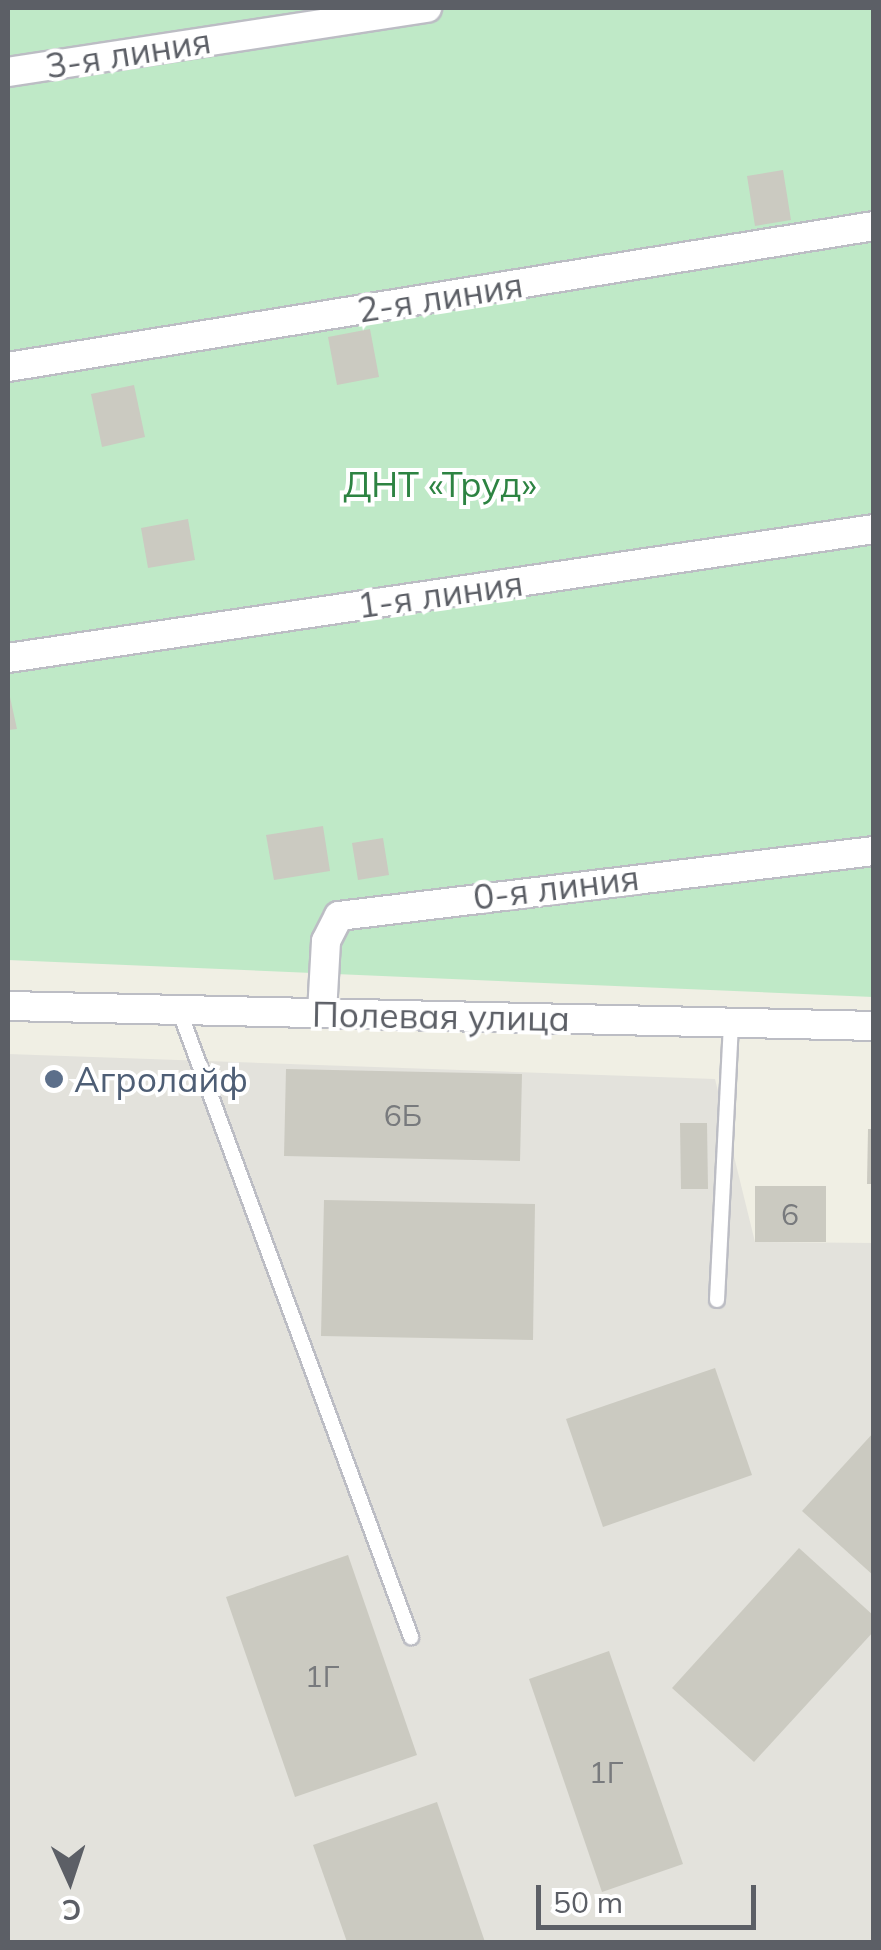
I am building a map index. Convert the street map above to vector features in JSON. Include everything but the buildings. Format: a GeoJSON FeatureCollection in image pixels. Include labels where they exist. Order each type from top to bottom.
{"type":"FeatureCollection","features":[{"type":"Feature","properties":{"kind":"street","name":"3-я линия"},"geometry":{"type":"LineString","coordinates":[[8,72],[427,8]]}},
{"type":"Feature","properties":{"kind":"street","name":"2-я линия"},"geometry":{"type":"LineString","coordinates":[[8,367],[874,226]]}},
{"type":"Feature","properties":{"kind":"street","name":"1-я линия"},"geometry":{"type":"LineString","coordinates":[[8,658],[874,529]]}},
{"type":"Feature","properties":{"kind":"street","name":"0-я линия"},"geometry":{"type":"LineString","coordinates":[[322,1013],[326,940],[338,916],[874,851]]}},
{"type":"Feature","properties":{"kind":"street","name":"Полевая улица"},"geometry":{"type":"LineString","coordinates":[[8,1006],[874,1026]]}},
{"type":"Feature","properties":{"kind":"lane"},"geometry":{"type":"LineString","coordinates":[[179,1010],[411,1637]]}},
{"type":"Feature","properties":{"kind":"lane"},"geometry":{"type":"LineString","coordinates":[[717,1300],[731,1022]]}},
{"type":"Feature","properties":{"kind":"shaded area"},"geometry":{"type":"Polygon","coordinates":[[[8,1054],[715,1079],[755,1242],[873,1243],[873,1942],[8,1942],[8,1054]]]}},
{"type":"Feature","properties":{"kind":"green space","name":"ДНТ «Труд»"},"geometry":{"type":"Polygon","coordinates":[[[8,8],[873,8],[873,997],[8,960],[8,8]]]}},
{"type":"Feature","properties":{"kind":"place","name":"Агролайф"},"geometry":{"type":"Point","coordinates":[54,1079]}}]}
